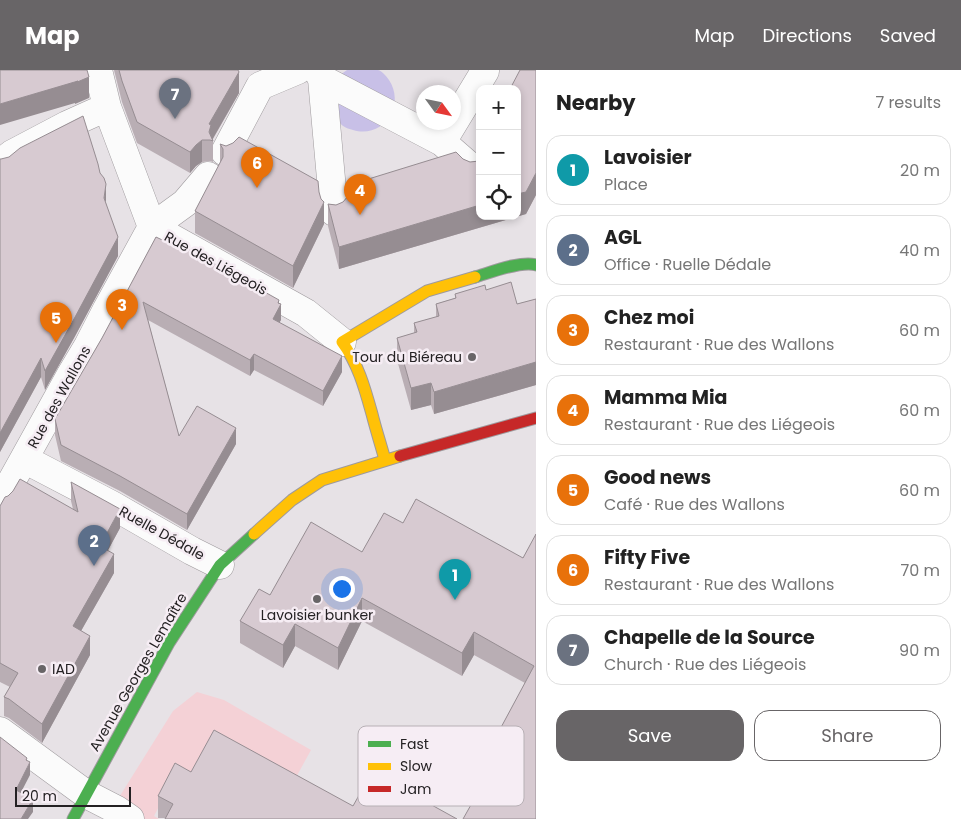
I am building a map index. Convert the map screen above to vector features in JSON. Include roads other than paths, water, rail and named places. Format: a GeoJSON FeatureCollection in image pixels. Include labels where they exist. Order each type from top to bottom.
{"type":"FeatureCollection","features":[{"type":"Feature","properties":{"kind":"street","name":"Rue des Liégeois"},"geometry":{"type":"LineString","coordinates":[[98,70],[107,107],[152,227],[306,313],[342,342],[349,350],[355,362],[385,460]]}},
{"type":"Feature","properties":{"kind":"street"},"geometry":{"type":"LineString","coordinates":[[442,142],[486,71]]}},
{"type":"Feature","properties":{"kind":"street"},"geometry":{"type":"LineString","coordinates":[[313,73],[334,212]]}},
{"type":"Feature","properties":{"kind":"street"},"geometry":{"type":"LineString","coordinates":[[225,152],[260,86],[313,73],[442,142],[473,169]]}},
{"type":"Feature","properties":{"kind":"street"},"geometry":{"type":"LineString","coordinates":[[0,163],[28,145],[107,107]]}},
{"type":"Feature","properties":{"kind":"street","name":"Rue des Wallons"},"geometry":{"type":"LineString","coordinates":[[9,479],[88,346],[152,227],[185,204],[208,176]]}},
{"type":"Feature","properties":{"kind":"street"},"geometry":{"type":"LineString","coordinates":[[342,342],[428,291],[506,268],[533,264]]}},
{"type":"Feature","properties":{"kind":"street","name":"Avenue Georges Lemaître"},"geometry":{"type":"LineString","coordinates":[[73,819],[169,643],[220,565],[292,500],[322,480],[385,460],[536,418]]}},
{"type":"Feature","properties":{"kind":"street","name":"Ruelle Dédale"},"geometry":{"type":"LineString","coordinates":[[9,479],[112,505],[220,565]]}},
{"type":"Feature","properties":{"kind":"street"},"geometry":{"type":"LineString","coordinates":[[0,731],[86,794],[130,819]]}},
{"type":"Feature","properties":{"kind":"place","name":"Chapelle de la Source"},"geometry":{"type":"Point","coordinates":[175,119]}},
{"type":"Feature","properties":{"kind":"place","name":"Fifty Five"},"geometry":{"type":"Point","coordinates":[257,188]}},
{"type":"Feature","properties":{"kind":"place","name":"Mamma Mia"},"geometry":{"type":"Point","coordinates":[360,215]}},
{"type":"Feature","properties":{"kind":"place","name":"Chez moi"},"geometry":{"type":"Point","coordinates":[122,330]}},
{"type":"Feature","properties":{"kind":"place","name":"Good news"},"geometry":{"type":"Point","coordinates":[56,343]}},
{"type":"Feature","properties":{"kind":"place","name":"Tour du Biéreau"},"geometry":{"type":"Point","coordinates":[472,357]}},
{"type":"Feature","properties":{"kind":"place","name":"AGL"},"geometry":{"type":"Point","coordinates":[94,566]}},
{"type":"Feature","properties":{"kind":"place","name":"Lavoisier bunker"},"geometry":{"type":"Point","coordinates":[317,599]}},
{"type":"Feature","properties":{"kind":"place","name":"Lavoisier"},"geometry":{"type":"Point","coordinates":[455,600]}},
{"type":"Feature","properties":{"kind":"place","name":"IAD"},"geometry":{"type":"Point","coordinates":[42,669]}}]}
